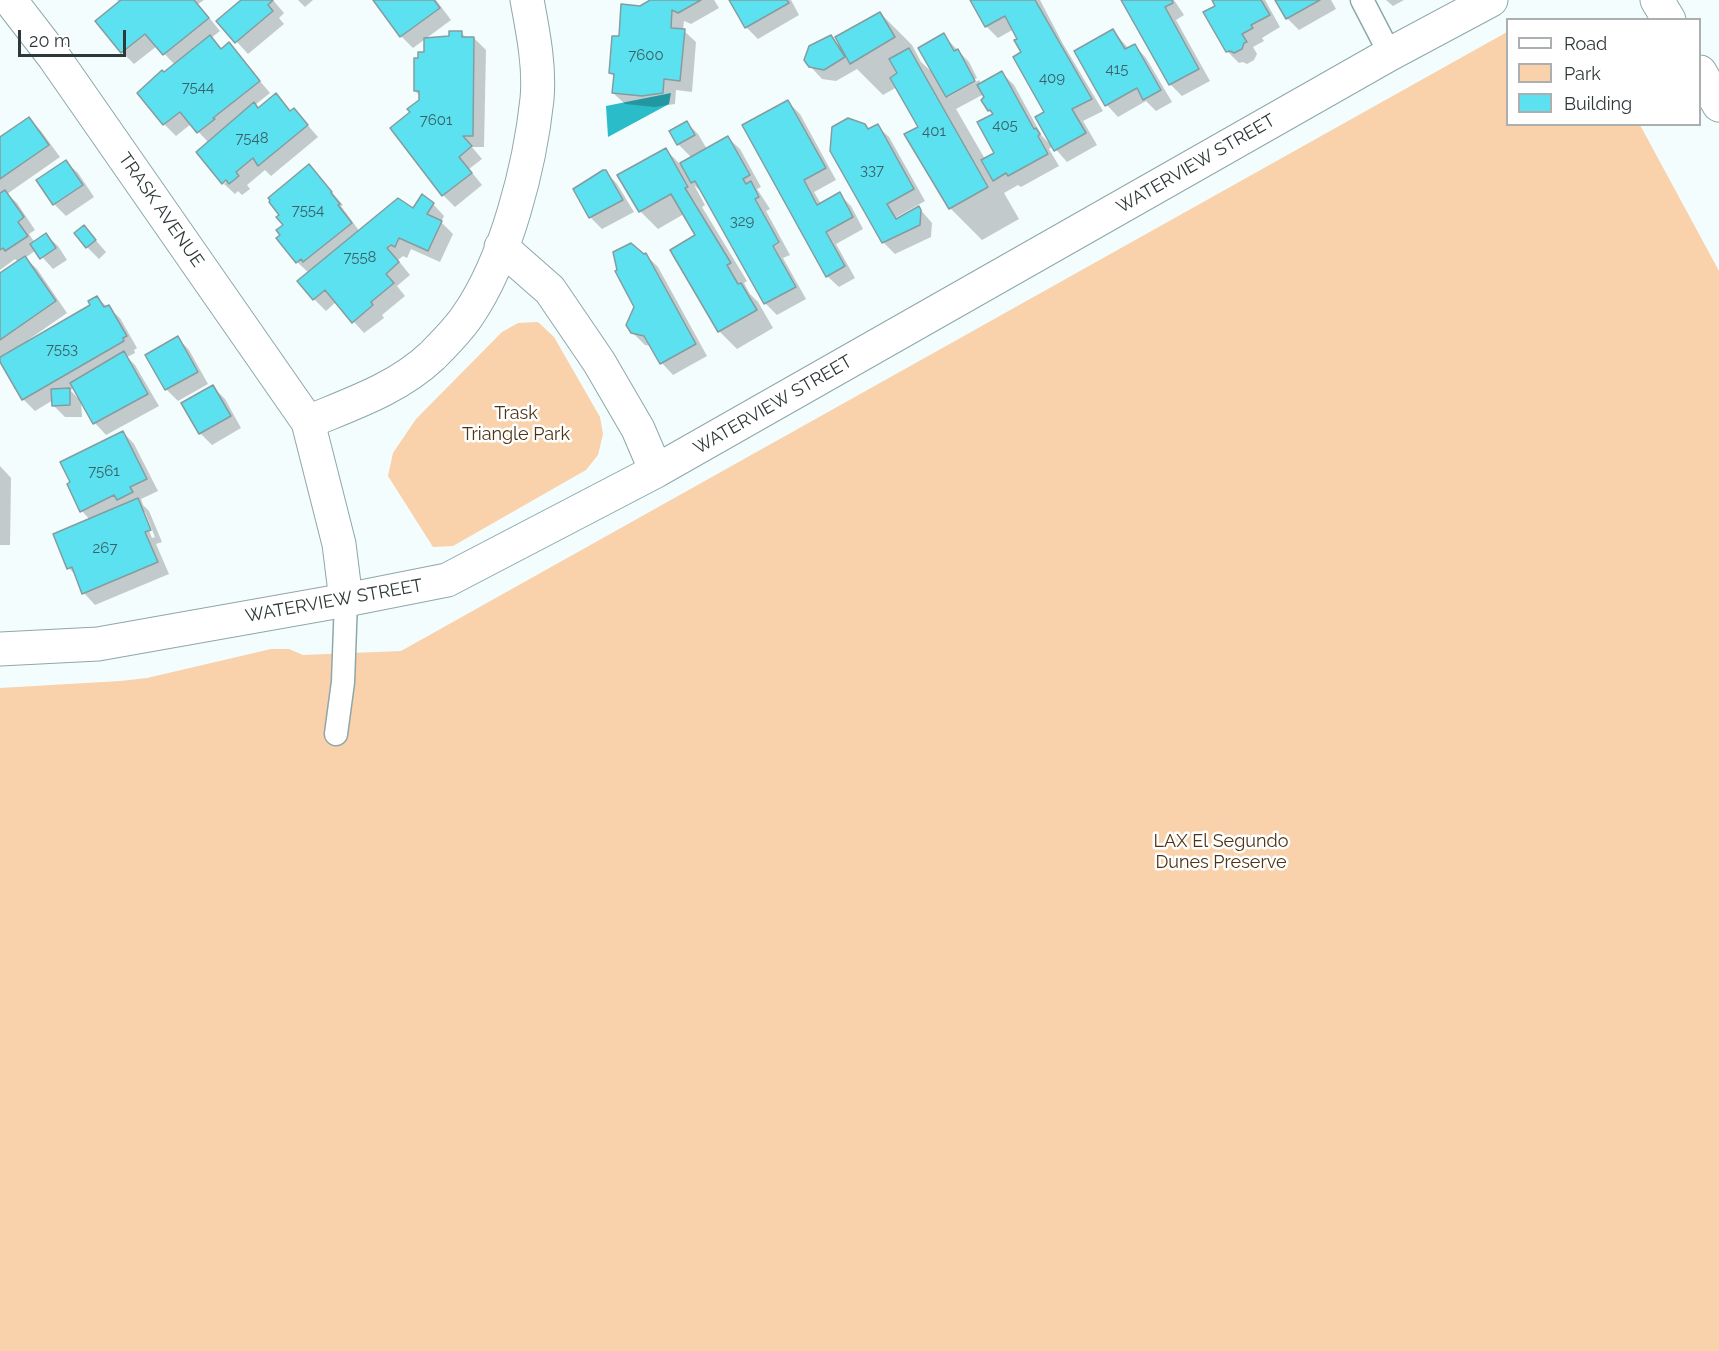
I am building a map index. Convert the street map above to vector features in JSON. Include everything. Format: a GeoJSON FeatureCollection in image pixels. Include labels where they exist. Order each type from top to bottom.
{"type":"FeatureCollection","features":[{"type":"Feature","properties":{"kind":"street","name":"TRASK AVENUE"},"geometry":{"type":"LineString","coordinates":[[9,0],[54,57],[308,422]]}},
{"type":"Feature","properties":{"kind":"street"},"geometry":{"type":"LineString","coordinates":[[346,600],[339,544],[308,422],[393,386],[431,357],[468,316],[488,280],[501,247],[525,169],[537,98],[534,39],[527,0]]}},
{"type":"Feature","properties":{"kind":"street","name":"WATERVIEW STREET"},"geometry":{"type":"LineString","coordinates":[[0,649],[98,644],[447,580],[656,471],[1390,54],[1491,0]]}},
{"type":"Feature","properties":{"kind":"street"},"geometry":{"type":"LineString","coordinates":[[1657,0],[1668,18]]}},
{"type":"Feature","properties":{"kind":"street"},"geometry":{"type":"LineString","coordinates":[[1701,74],[1719,105]]}},
{"type":"Feature","properties":{"kind":"street"},"geometry":{"type":"LineString","coordinates":[[501,247],[550,290],[605,372],[638,429],[656,471]]}},
{"type":"Feature","properties":{"kind":"lane"},"geometry":{"type":"LineString","coordinates":[[1362,0],[1390,54]]}},
{"type":"Feature","properties":{"kind":"lane"},"geometry":{"type":"LineString","coordinates":[[336,734],[343,682],[346,600]]}},
{"type":"Feature","properties":{"kind":"green space","name":"LAX El Segundo Dunes Preserve"},"geometry":{"type":"Polygon","coordinates":[[[1506,33],[1506,126],[1641,126],[1719,271],[1719,1351],[0,1351],[0,688],[147,678],[271,649],[289,649],[303,655],[401,651],[1506,33]]]}},
{"type":"Feature","properties":{"kind":"green space","name":"Trask Triangle Park"},"geometry":{"type":"Polygon","coordinates":[[[538,322],[554,337],[600,417],[603,434],[598,455],[586,470],[453,546],[433,547],[388,476],[393,453],[416,419],[502,332],[518,323],[538,322]]]}},
{"type":"Feature","properties":{"kind":"water"},"geometry":{"type":"Polygon","coordinates":[[[671,93],[669,104],[608,137],[606,106],[671,93]]]}},
{"type":"Feature","properties":{"kind":"building"},"geometry":{"type":"Polygon","coordinates":[[[121,0],[194,0],[209,18],[163,55],[145,34],[121,53],[95,21],[121,0]]]}},
{"type":"Feature","properties":{"kind":"building"},"geometry":{"type":"Polygon","coordinates":[[[241,0],[273,0],[268,5],[273,11],[235,43],[216,21],[241,0]]]}},
{"type":"Feature","properties":{"kind":"building"},"geometry":{"type":"Polygon","coordinates":[[[373,0],[434,0],[440,8],[400,37],[373,0]]]}},
{"type":"Feature","properties":{"kind":"building"},"geometry":{"type":"Polygon","coordinates":[[[650,0],[701,0],[678,13],[672,10],[671,28],[685,29],[680,81],[664,79],[663,93],[642,96],[612,93],[614,74],[609,73],[612,36],[619,36],[621,4],[640,6],[650,0]]]}},
{"type":"Feature","properties":{"kind":"building"},"geometry":{"type":"Polygon","coordinates":[[[729,0],[787,0],[789,3],[745,28],[729,0]]]}},
{"type":"Feature","properties":{"kind":"building"},"geometry":{"type":"Polygon","coordinates":[[[970,0],[1035,0],[1092,99],[1072,109],[1086,133],[1054,151],[1035,117],[1044,112],[1013,57],[1021,52],[1005,16],[985,27],[970,0]]]}},
{"type":"Feature","properties":{"kind":"building"},"geometry":{"type":"Polygon","coordinates":[[[1121,0],[1172,0],[1173,3],[1165,7],[1199,69],[1169,85],[1121,0]]]}},
{"type":"Feature","properties":{"kind":"building"},"geometry":{"type":"Polygon","coordinates":[[[1212,0],[1261,0],[1270,15],[1251,25],[1253,28],[1242,34],[1247,42],[1244,43],[1242,49],[1234,53],[1226,52],[1203,12],[1215,6],[1212,0]]]}},
{"type":"Feature","properties":{"kind":"building"},"geometry":{"type":"Polygon","coordinates":[[[1275,0],[1320,0],[1286,19],[1275,0]]]}},
{"type":"Feature","properties":{"kind":"building"},"geometry":{"type":"Polygon","coordinates":[[[880,12],[895,37],[850,64],[835,37],[880,12]]]}},
{"type":"Feature","properties":{"kind":"building"},"geometry":{"type":"Polygon","coordinates":[[[1113,29],[1125,49],[1135,44],[1161,90],[1143,100],[1137,88],[1105,106],[1074,51],[1113,29]]]}},
{"type":"Feature","properties":{"kind":"building"},"geometry":{"type":"Polygon","coordinates":[[[449,31],[462,31],[462,37],[474,37],[473,136],[463,136],[472,146],[459,157],[472,173],[442,196],[390,128],[410,112],[407,109],[419,100],[419,91],[414,91],[414,58],[418,58],[418,52],[424,52],[424,38],[449,36],[449,31]]]}},
{"type":"Feature","properties":{"kind":"building"},"geometry":{"type":"Polygon","coordinates":[[[944,33],[954,51],[958,49],[975,81],[946,97],[918,48],[944,33]]]}},
{"type":"Feature","properties":{"kind":"building"},"geometry":{"type":"Polygon","coordinates":[[[210,35],[221,49],[229,42],[260,81],[197,133],[180,112],[163,125],[137,93],[162,70],[164,72],[210,35]]]}},
{"type":"Feature","properties":{"kind":"building"},"geometry":{"type":"Polygon","coordinates":[[[831,35],[845,57],[824,70],[809,67],[804,60],[809,46],[831,35]]]}},
{"type":"Feature","properties":{"kind":"building"},"geometry":{"type":"Polygon","coordinates":[[[909,48],[988,187],[949,209],[904,134],[918,127],[890,78],[897,73],[889,59],[909,48]]]}},
{"type":"Feature","properties":{"kind":"building"},"geometry":{"type":"Polygon","coordinates":[[[1002,71],[1034,129],[1036,128],[1040,134],[1038,136],[1048,154],[1008,176],[1006,173],[993,181],[981,160],[994,153],[977,122],[993,114],[990,110],[988,111],[981,100],[984,97],[977,85],[1002,71]]]}},
{"type":"Feature","properties":{"kind":"building"},"geometry":{"type":"Polygon","coordinates":[[[276,93],[290,111],[294,108],[308,125],[258,166],[253,158],[236,172],[239,176],[229,184],[226,180],[222,184],[196,152],[254,102],[258,108],[276,93]]]}},
{"type":"Feature","properties":{"kind":"building"},"geometry":{"type":"Polygon","coordinates":[[[788,100],[826,168],[804,180],[817,205],[840,192],[853,217],[826,232],[845,266],[826,277],[742,125],[788,100]]]}},
{"type":"Feature","properties":{"kind":"building"},"geometry":{"type":"Polygon","coordinates":[[[29,117],[49,145],[0,179],[0,137],[29,117]]]}},
{"type":"Feature","properties":{"kind":"building"},"geometry":{"type":"Polygon","coordinates":[[[848,118],[865,124],[868,129],[878,124],[914,189],[887,204],[896,219],[919,206],[921,210],[920,225],[882,243],[830,151],[832,127],[848,118]]]}},
{"type":"Feature","properties":{"kind":"building"},"geometry":{"type":"Polygon","coordinates":[[[687,121],[695,135],[677,145],[669,131],[687,121]]]}},
{"type":"Feature","properties":{"kind":"building"},"geometry":{"type":"Polygon","coordinates":[[[728,136],[750,175],[743,179],[746,184],[751,181],[759,197],[755,199],[779,242],[773,246],[796,287],[764,304],[695,181],[691,183],[680,163],[728,136]]]}},
{"type":"Feature","properties":{"kind":"building"},"geometry":{"type":"Polygon","coordinates":[[[666,148],[688,187],[685,188],[731,263],[727,265],[757,310],[718,332],[670,250],[695,235],[671,194],[639,212],[617,175],[666,148]]]}},
{"type":"Feature","properties":{"kind":"building"},"geometry":{"type":"Polygon","coordinates":[[[66,160],[83,185],[53,205],[36,180],[66,160]]]}},
{"type":"Feature","properties":{"kind":"building"},"geometry":{"type":"Polygon","coordinates":[[[309,164],[332,192],[340,204],[338,205],[352,223],[303,262],[301,259],[296,263],[276,238],[280,235],[276,230],[283,225],[276,217],[279,215],[268,198],[309,164]]]}},
{"type":"Feature","properties":{"kind":"building"},"geometry":{"type":"Polygon","coordinates":[[[606,170],[623,200],[589,218],[573,189],[606,170]]]}},
{"type":"Feature","properties":{"kind":"building"},"geometry":{"type":"Polygon","coordinates":[[[5,190],[24,217],[18,222],[28,236],[5,251],[3,248],[0,250],[0,193],[5,190]]]}},
{"type":"Feature","properties":{"kind":"building"},"geometry":{"type":"Polygon","coordinates":[[[422,194],[434,203],[427,214],[442,221],[428,251],[399,238],[395,247],[391,245],[387,248],[399,262],[386,274],[394,283],[371,302],[373,305],[352,323],[325,290],[313,300],[297,281],[398,198],[413,208],[422,194]]]}},
{"type":"Feature","properties":{"kind":"building"},"geometry":{"type":"Polygon","coordinates":[[[84,225],[96,240],[86,248],[74,233],[84,225]]]}},
{"type":"Feature","properties":{"kind":"building"},"geometry":{"type":"Polygon","coordinates":[[[46,233],[56,248],[40,259],[30,244],[46,233]]]}},
{"type":"Feature","properties":{"kind":"building"},"geometry":{"type":"Polygon","coordinates":[[[631,243],[644,254],[646,253],[696,344],[660,364],[644,336],[631,333],[626,325],[634,307],[615,271],[617,270],[613,252],[631,243]]]}},
{"type":"Feature","properties":{"kind":"building"},"geometry":{"type":"Polygon","coordinates":[[[25,256],[56,301],[0,340],[0,273],[25,256]]]}},
{"type":"Feature","properties":{"kind":"building"},"geometry":{"type":"Polygon","coordinates":[[[97,296],[104,307],[109,305],[127,336],[123,338],[124,341],[22,400],[0,362],[0,357],[90,305],[88,301],[97,296]]]}},
{"type":"Feature","properties":{"kind":"building"},"geometry":{"type":"Polygon","coordinates":[[[178,336],[198,372],[165,390],[145,355],[178,336]]]}},
{"type":"Feature","properties":{"kind":"building"},"geometry":{"type":"Polygon","coordinates":[[[124,351],[148,394],[93,424],[70,383],[124,351]]]}},
{"type":"Feature","properties":{"kind":"building"},"geometry":{"type":"Polygon","coordinates":[[[213,385],[231,416],[199,434],[181,403],[213,385]]]}},
{"type":"Feature","properties":{"kind":"building"},"geometry":{"type":"Polygon","coordinates":[[[70,388],[70,405],[52,406],[51,389],[70,388]]]}},
{"type":"Feature","properties":{"kind":"building"},"geometry":{"type":"Polygon","coordinates":[[[123,431],[147,479],[130,487],[133,492],[117,500],[114,495],[80,512],[67,484],[70,482],[60,462],[123,431]]]}},
{"type":"Feature","properties":{"kind":"building"},"geometry":{"type":"Polygon","coordinates":[[[138,498],[151,530],[145,532],[158,562],[82,594],[72,567],[67,569],[53,534],[138,498]]]}}]}
